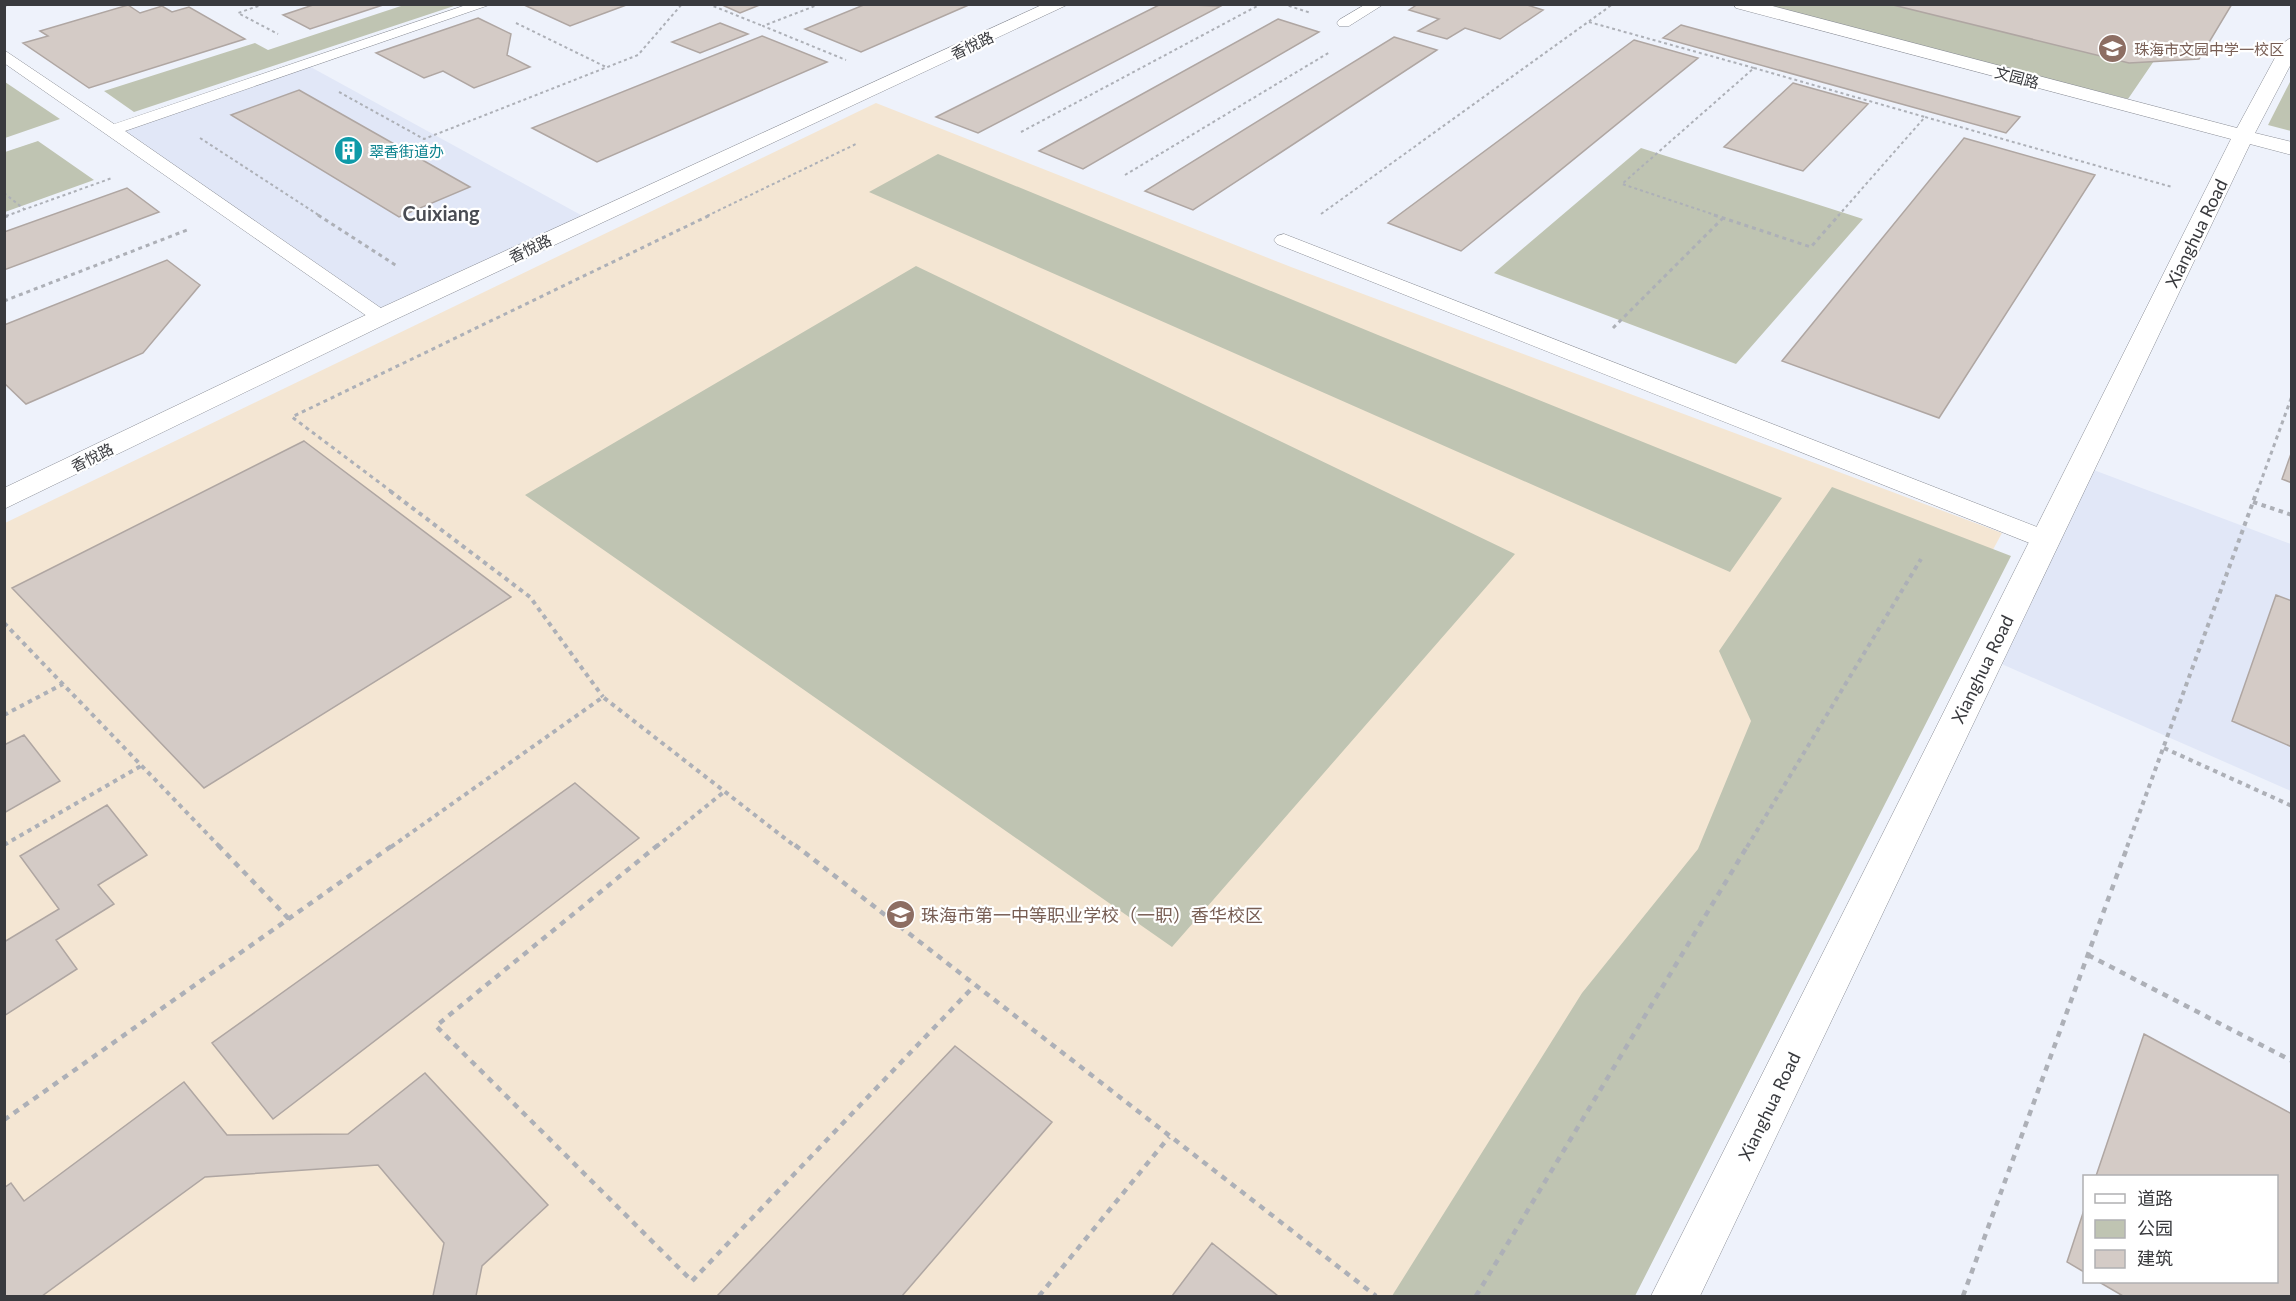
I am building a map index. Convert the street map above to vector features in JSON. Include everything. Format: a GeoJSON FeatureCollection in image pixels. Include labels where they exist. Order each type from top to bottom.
{"type":"FeatureCollection","features":[{"type":"Feature","properties":{"kind":"street","name":"香悅路"},"geometry":{"type":"LineString","coordinates":[[4,500],[436,291],[1060,4]]}},
{"type":"Feature","properties":{"kind":"street","name":"文园路"},"geometry":{"type":"LineString","coordinates":[[1742,4],[2292,149]]}},
{"type":"Feature","properties":{"kind":"street","name":"Xianghua Road"},"geometry":{"type":"LineString","coordinates":[[1675,1296],[2243,136],[2292,43]]}},
{"type":"Feature","properties":{"kind":"lane"},"geometry":{"type":"LineString","coordinates":[[1344,23],[1377,4]]}},
{"type":"Feature","properties":{"kind":"lane"},"geometry":{"type":"LineString","coordinates":[[113,130],[483,5]]}},
{"type":"Feature","properties":{"kind":"lane"},"geometry":{"type":"LineString","coordinates":[[4,55],[381,317]]}},
{"type":"Feature","properties":{"kind":"lane"},"geometry":{"type":"LineString","coordinates":[[1284,240],[2046,540]]}},
{"type":"Feature","properties":{"kind":"path"},"geometry":{"type":"LineString","coordinates":[[4,6],[12,4]]}},
{"type":"Feature","properties":{"kind":"path"},"geometry":{"type":"LineString","coordinates":[[264,4],[238,13],[323,59]]}},
{"type":"Feature","properties":{"kind":"path"},"geometry":{"type":"LineString","coordinates":[[297,68],[424,139],[638,55],[682,4]]}},
{"type":"Feature","properties":{"kind":"path"},"geometry":{"type":"LineString","coordinates":[[708,4],[850,62]]}},
{"type":"Feature","properties":{"kind":"path"},"geometry":{"type":"LineString","coordinates":[[807,4],[814,7]]}},
{"type":"Feature","properties":{"kind":"path"},"geometry":{"type":"LineString","coordinates":[[763,26],[820,4]]}},
{"type":"Feature","properties":{"kind":"path"},"geometry":{"type":"LineString","coordinates":[[1021,132],[1261,4]]}},
{"type":"Feature","properties":{"kind":"path"},"geometry":{"type":"LineString","coordinates":[[1299,9],[1308,4]]}},
{"type":"Feature","properties":{"kind":"path"},"geometry":{"type":"LineString","coordinates":[[1284,240],[1613,4]]}},
{"type":"Feature","properties":{"kind":"path"},"geometry":{"type":"LineString","coordinates":[[483,5],[607,67]]}},
{"type":"Feature","properties":{"kind":"path"},"geometry":{"type":"LineString","coordinates":[[1589,22],[2213,198]]}},
{"type":"Feature","properties":{"kind":"path"},"geometry":{"type":"LineString","coordinates":[[1125,175],[1367,30],[1344,23]]}},
{"type":"Feature","properties":{"kind":"path"},"geometry":{"type":"LineString","coordinates":[[1754,68],[1622,184],[1811,247],[1925,117]]}},
{"type":"Feature","properties":{"kind":"path"},"geometry":{"type":"LineString","coordinates":[[161,114],[436,291]]}},
{"type":"Feature","properties":{"kind":"path"},"geometry":{"type":"LineString","coordinates":[[858,143],[292,417],[530,597],[603,697],[1376,1296]]}},
{"type":"Feature","properties":{"kind":"path"},"geometry":{"type":"LineString","coordinates":[[4,217],[158,162]]}},
{"type":"Feature","properties":{"kind":"path"},"geometry":{"type":"LineString","coordinates":[[4,193],[25,209]]}},
{"type":"Feature","properties":{"kind":"path"},"geometry":{"type":"LineString","coordinates":[[4,301],[232,213]]}},
{"type":"Feature","properties":{"kind":"path"},"geometry":{"type":"LineString","coordinates":[[1583,358],[1723,218]]}},
{"type":"Feature","properties":{"kind":"path"},"geometry":{"type":"LineString","coordinates":[[1963,1296],[2292,396]]}},
{"type":"Feature","properties":{"kind":"path"},"geometry":{"type":"LineString","coordinates":[[2253,502],[2292,515]]}},
{"type":"Feature","properties":{"kind":"path"},"geometry":{"type":"LineString","coordinates":[[1476,1296],[1921,559]]}},
{"type":"Feature","properties":{"kind":"path"},"geometry":{"type":"LineString","coordinates":[[4,623],[289,919]]}},
{"type":"Feature","properties":{"kind":"path"},"geometry":{"type":"LineString","coordinates":[[4,715],[63,684]]}},
{"type":"Feature","properties":{"kind":"path"},"geometry":{"type":"LineString","coordinates":[[4,1120],[603,697]]}},
{"type":"Feature","properties":{"kind":"path"},"geometry":{"type":"LineString","coordinates":[[2164,748],[2292,806]]}},
{"type":"Feature","properties":{"kind":"path"},"geometry":{"type":"LineString","coordinates":[[4,845],[141,766]]}},
{"type":"Feature","properties":{"kind":"path"},"geometry":{"type":"LineString","coordinates":[[725,791],[436,1026],[692,1281],[974,986]]}},
{"type":"Feature","properties":{"kind":"path"},"geometry":{"type":"LineString","coordinates":[[2088,956],[2292,1061]]}},
{"type":"Feature","properties":{"kind":"path"},"geometry":{"type":"LineString","coordinates":[[1039,1296],[1169,1137]]}},
{"type":"Feature","properties":{"kind":"shaded area"},"geometry":{"type":"Polygon","coordinates":[[[307,65],[590,220],[381,316],[113,130],[307,65]]]}},
{"type":"Feature","properties":{"kind":"shaded area","name":"珠海市第一中等职业学校（一职）香华校区"},"geometry":{"type":"Polygon","coordinates":[[[876,103],[1291,267],[2002,533],[1590,1296],[5,1296],[5,523],[876,103]]]}},
{"type":"Feature","properties":{"kind":"shaded area"},"geometry":{"type":"Polygon","coordinates":[[[2083,466],[2291,544],[2291,791],[1988,658],[2083,466]]]}},
{"type":"Feature","properties":{"kind":"green space"},"geometry":{"type":"Polygon","coordinates":[[[407,4],[457,5],[134,112],[104,91],[255,43],[268,50],[407,4]]]}},
{"type":"Feature","properties":{"kind":"green space"},"geometry":{"type":"Polygon","coordinates":[[[1757,5],[1947,5],[2158,55],[2128,99],[1757,5]]]}},
{"type":"Feature","properties":{"kind":"green space"},"geometry":{"type":"Polygon","coordinates":[[[2291,80],[2291,131],[2268,125],[2291,80]]]}},
{"type":"Feature","properties":{"kind":"green space"},"geometry":{"type":"Polygon","coordinates":[[[5,82],[60,119],[5,138],[5,82]]]}},
{"type":"Feature","properties":{"kind":"green space"},"geometry":{"type":"Polygon","coordinates":[[[38,141],[94,180],[5,212],[5,152],[38,141]]]}},
{"type":"Feature","properties":{"kind":"green space"},"geometry":{"type":"Polygon","coordinates":[[[1641,148],[1863,219],[1736,364],[1494,273],[1641,148]]]}},
{"type":"Feature","properties":{"kind":"green space"},"geometry":{"type":"Polygon","coordinates":[[[938,154],[1782,498],[1730,572],[869,192],[938,154]]]}},
{"type":"Feature","properties":{"kind":"green space"},"geometry":{"type":"Polygon","coordinates":[[[916,266],[1515,554],[1172,947],[525,495],[916,266]]]}},
{"type":"Feature","properties":{"kind":"green space"},"geometry":{"type":"Polygon","coordinates":[[[1832,487],[2011,556],[1635,1296],[1392,1296],[1582,993],[1698,849],[1751,721],[1719,651],[1832,487]]]}},
{"type":"Feature","properties":{"kind":"building"},"geometry":{"type":"Polygon","coordinates":[[[316,4],[386,4],[310,29],[283,15],[316,4]]]}},
{"type":"Feature","properties":{"kind":"building"},"geometry":{"type":"Polygon","coordinates":[[[522,4],[629,4],[570,26],[522,4]]]}},
{"type":"Feature","properties":{"kind":"building"},"geometry":{"type":"Polygon","coordinates":[[[720,4],[762,4],[740,13],[720,4]]]}},
{"type":"Feature","properties":{"kind":"building"},"geometry":{"type":"Polygon","coordinates":[[[866,4],[971,4],[861,52],[805,29],[866,4]]]}},
{"type":"Feature","properties":{"kind":"building"},"geometry":{"type":"Polygon","coordinates":[[[1161,4],[1221,6],[978,133],[936,117],[1161,4]]]}},
{"type":"Feature","properties":{"kind":"building"},"geometry":{"type":"Polygon","coordinates":[[[1418,4],[1524,4],[1543,10],[1500,39],[1465,28],[1447,39],[1418,31],[1439,19],[1409,10],[1418,4]]]}},
{"type":"Feature","properties":{"kind":"building","name":"珠海市文园中学一校区"},"geometry":{"type":"Polygon","coordinates":[[[1889,4],[2232,4],[2199,59],[2129,63],[1889,4]]]}},
{"type":"Feature","properties":{"kind":"building"},"geometry":{"type":"Polygon","coordinates":[[[128,5],[140,13],[162,6],[172,12],[189,7],[245,39],[89,88],[23,43],[48,36],[40,31],[128,5]]]}},
{"type":"Feature","properties":{"kind":"building"},"geometry":{"type":"Polygon","coordinates":[[[478,18],[511,34],[507,55],[530,67],[474,88],[443,71],[424,78],[376,53],[478,18]]]}},
{"type":"Feature","properties":{"kind":"building"},"geometry":{"type":"Polygon","coordinates":[[[1278,19],[1319,32],[1083,169],[1039,151],[1278,19]]]}},
{"type":"Feature","properties":{"kind":"building"},"geometry":{"type":"Polygon","coordinates":[[[720,23],[748,34],[700,53],[672,42],[720,23]]]}},
{"type":"Feature","properties":{"kind":"building"},"geometry":{"type":"Polygon","coordinates":[[[1681,25],[2020,117],[2006,133],[1663,38],[1681,25]]]}},
{"type":"Feature","properties":{"kind":"building"},"geometry":{"type":"Polygon","coordinates":[[[762,36],[827,62],[597,162],[532,128],[762,36]]]}},
{"type":"Feature","properties":{"kind":"building"},"geometry":{"type":"Polygon","coordinates":[[[1394,37],[1437,50],[1193,210],[1145,191],[1394,37]]]}},
{"type":"Feature","properties":{"kind":"building"},"geometry":{"type":"Polygon","coordinates":[[[1634,40],[1698,58],[1461,251],[1388,223],[1634,40]]]}},
{"type":"Feature","properties":{"kind":"building"},"geometry":{"type":"Polygon","coordinates":[[[1793,83],[1868,104],[1803,171],[1724,147],[1793,83]]]}},
{"type":"Feature","properties":{"kind":"building","name":"翠香街道办"},"geometry":{"type":"Polygon","coordinates":[[[299,90],[470,187],[399,217],[231,115],[299,90]]]}},
{"type":"Feature","properties":{"kind":"building"},"geometry":{"type":"Polygon","coordinates":[[[1964,138],[2095,175],[1939,418],[1782,361],[1964,138]]]}},
{"type":"Feature","properties":{"kind":"building"},"geometry":{"type":"Polygon","coordinates":[[[127,188],[159,212],[4,270],[4,232],[127,188]]]}},
{"type":"Feature","properties":{"kind":"building"},"geometry":{"type":"Polygon","coordinates":[[[167,260],[200,285],[143,353],[26,404],[4,383],[4,325],[167,260]]]}},
{"type":"Feature","properties":{"kind":"building"},"geometry":{"type":"Polygon","coordinates":[[[304,441],[511,597],[204,788],[12,588],[304,441]]]}},
{"type":"Feature","properties":{"kind":"building"},"geometry":{"type":"Polygon","coordinates":[[[2292,451],[2292,483],[2282,479],[2292,451]]]}},
{"type":"Feature","properties":{"kind":"building"},"geometry":{"type":"Polygon","coordinates":[[[2276,595],[2292,601],[2292,747],[2232,721],[2276,595]]]}},
{"type":"Feature","properties":{"kind":"building"},"geometry":{"type":"Polygon","coordinates":[[[24,735],[60,781],[4,813],[4,745],[24,735]]]}},
{"type":"Feature","properties":{"kind":"building"},"geometry":{"type":"Polygon","coordinates":[[[575,783],[639,838],[273,1119],[212,1043],[575,783]]]}},
{"type":"Feature","properties":{"kind":"building"},"geometry":{"type":"Polygon","coordinates":[[[107,805],[147,855],[98,885],[114,904],[56,940],[77,969],[4,1016],[4,942],[59,909],[20,856],[107,805]]]}},
{"type":"Feature","properties":{"kind":"building"},"geometry":{"type":"Polygon","coordinates":[[[2144,1034],[2292,1114],[2292,1296],[2123,1296],[2101,1283],[2278,1283],[2278,1175],[2096,1175],[2144,1034]]]}},
{"type":"Feature","properties":{"kind":"building"},"geometry":{"type":"Polygon","coordinates":[[[955,1046],[1052,1122],[902,1296],[717,1296],[955,1046]]]}},
{"type":"Feature","properties":{"kind":"building"},"geometry":{"type":"Polygon","coordinates":[[[425,1073],[548,1205],[482,1266],[476,1296],[433,1296],[444,1243],[378,1165],[205,1177],[42,1296],[4,1296],[4,1188],[11,1183],[24,1201],[184,1082],[227,1135],[348,1134],[425,1073]]]}},
{"type":"Feature","properties":{"kind":"building"},"geometry":{"type":"Polygon","coordinates":[[[2083,1213],[2083,1271],[2067,1262],[2083,1213]]]}},
{"type":"Feature","properties":{"kind":"building"},"geometry":{"type":"Polygon","coordinates":[[[1212,1243],[1278,1296],[1172,1296],[1212,1243]]]}},
{"type":"Feature","properties":{"kind":"place","name":"珠海市文园中学一校区"},"geometry":{"type":"Point","coordinates":[2113,49]}},
{"type":"Feature","properties":{"kind":"place","name":"翠香街道办"},"geometry":{"type":"Point","coordinates":[348,151]}},
{"type":"Feature","properties":{"kind":"place","name":"珠海市第一中等职业学校（一职）香华校区"},"geometry":{"type":"Point","coordinates":[900,915]}},
{"type":"Feature","properties":{"kind":"district","name":"Cuixiang"},"geometry":{"type":"Point","coordinates":[441,213]}}]}
